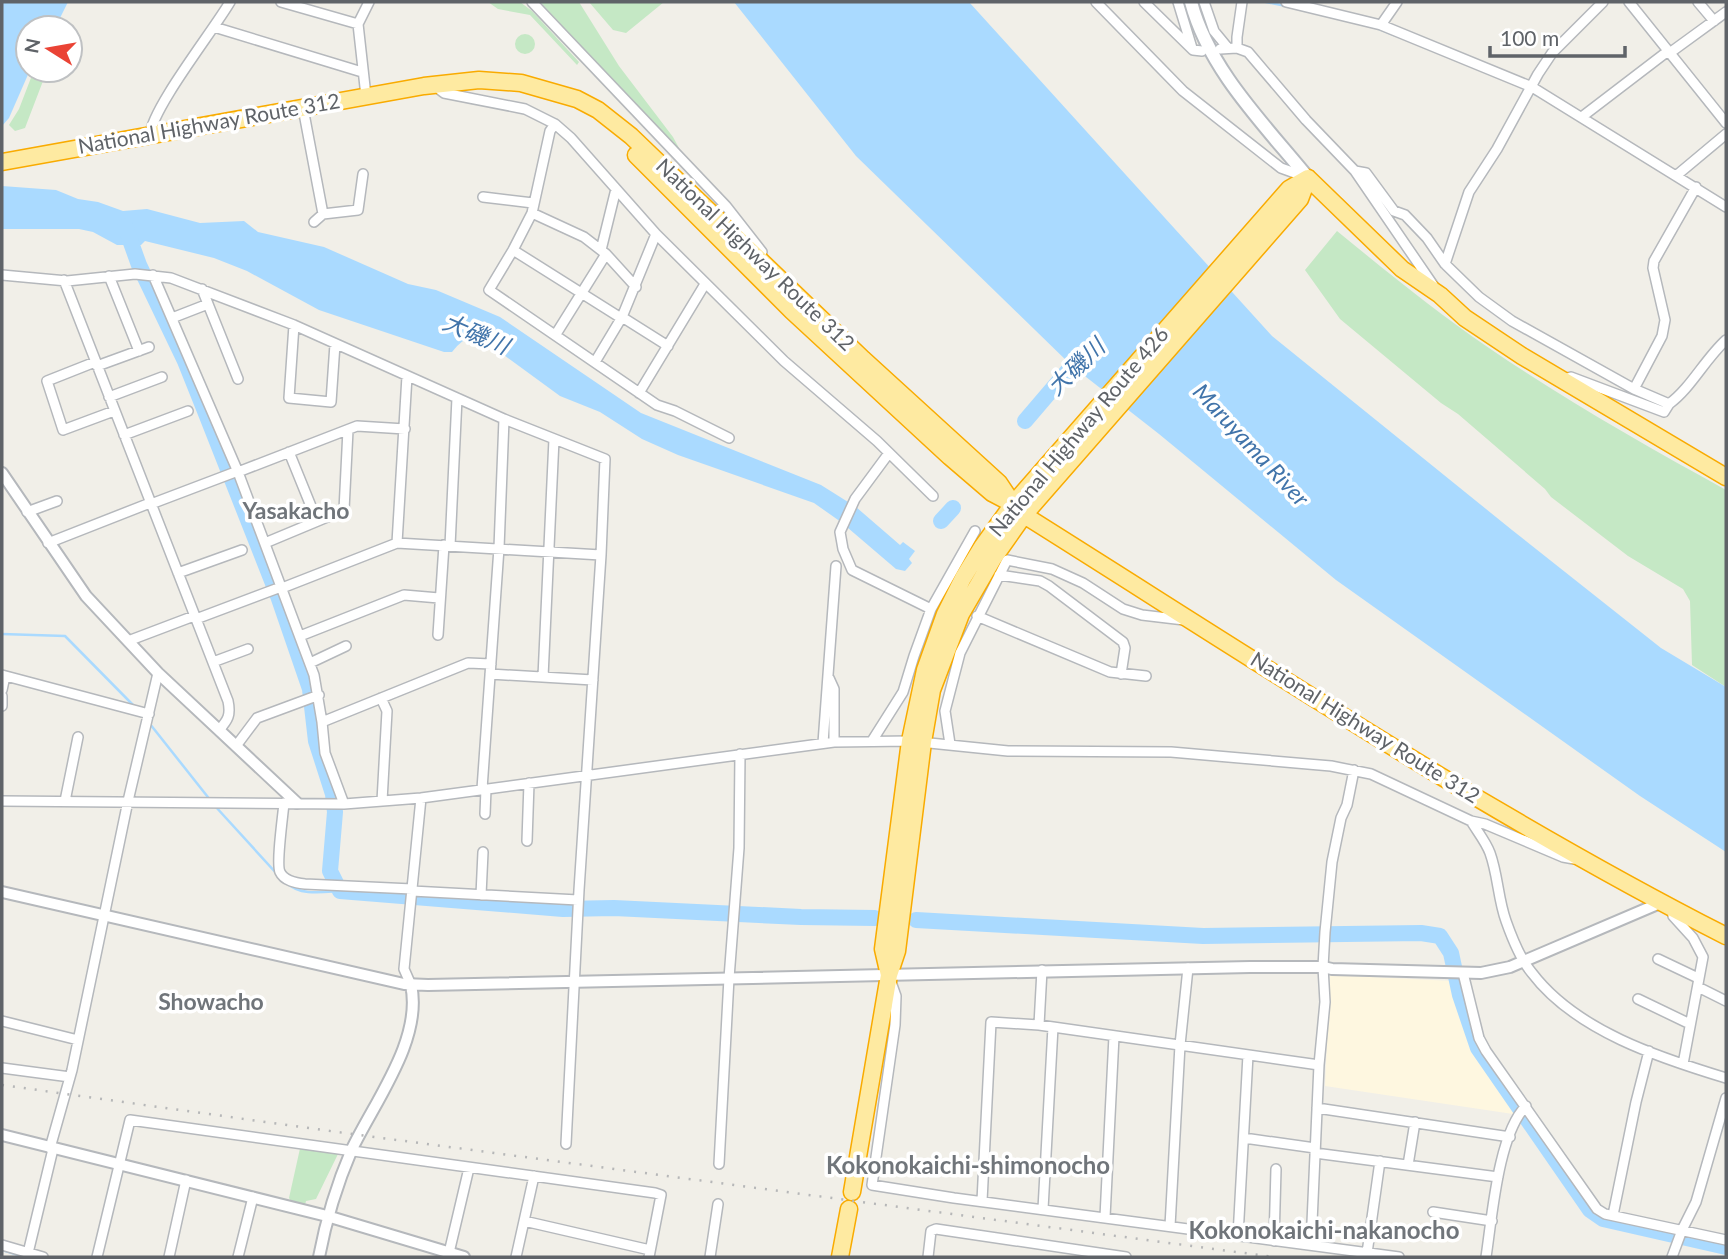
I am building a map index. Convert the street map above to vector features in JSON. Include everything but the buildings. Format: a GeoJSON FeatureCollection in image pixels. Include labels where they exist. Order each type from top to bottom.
{"type":"FeatureCollection","features":[{"type":"Feature","properties":{"kind":"highway","name":"National Highway Route 312"},"geometry":{"type":"LineString","coordinates":[[2,162],[366,96],[458,82],[496,80],[521,83],[560,93],[598,110],[631,136],[863,359],[999,483],[1019,510],[1412,758],[1666,906],[1726,936]]}},
{"type":"Feature","properties":{"kind":"highway","name":"National Highway Route 426"},"geometry":{"type":"LineString","coordinates":[[840,1257],[889,975],[883,949],[916,742],[917,701],[936,638],[964,578],[989,551],[1036,489],[1308,178]]}},
{"type":"Feature","properties":{"kind":"highway"},"geometry":{"type":"LineString","coordinates":[[1308,178],[1402,269],[1440,295],[1465,318],[1561,379],[1726,477]]}},
{"type":"Feature","properties":{"kind":"main road"},"geometry":{"type":"LineString","coordinates":[[1191,2],[1201,33],[1226,75],[1308,178]]}},
{"type":"Feature","properties":{"kind":"street"},"geometry":{"type":"LineString","coordinates":[[150,135],[151,127],[168,96],[230,2]]}},
{"type":"Feature","properties":{"kind":"street"},"geometry":{"type":"LineString","coordinates":[[281,2],[358,24]]}},
{"type":"Feature","properties":{"kind":"street"},"geometry":{"type":"LineString","coordinates":[[366,96],[358,24],[369,2]]}},
{"type":"Feature","properties":{"kind":"street"},"geometry":{"type":"LineString","coordinates":[[532,2],[726,206],[762,252]]}},
{"type":"Feature","properties":{"kind":"street"},"geometry":{"type":"LineString","coordinates":[[1096,2],[1183,91],[1280,168],[1308,178]]}},
{"type":"Feature","properties":{"kind":"street"},"geometry":{"type":"LineString","coordinates":[[1144,2],[1197,50],[1178,2]]}},
{"type":"Feature","properties":{"kind":"street"},"geometry":{"type":"LineString","coordinates":[[1204,2],[1214,31],[1229,48],[1248,52],[1355,172],[1440,295]]}},
{"type":"Feature","properties":{"kind":"street"},"geometry":{"type":"LineString","coordinates":[[1229,48],[1237,37],[1242,2]]}},
{"type":"Feature","properties":{"kind":"street"},"geometry":{"type":"LineString","coordinates":[[1286,2],[1381,25],[1532,87],[1583,116],[1726,207]]}},
{"type":"Feature","properties":{"kind":"street"},"geometry":{"type":"LineString","coordinates":[[1381,25],[1397,2]]}},
{"type":"Feature","properties":{"kind":"street"},"geometry":{"type":"LineString","coordinates":[[1445,264],[1469,192],[1552,53],[1603,2]]}},
{"type":"Feature","properties":{"kind":"street"},"geometry":{"type":"LineString","coordinates":[[1629,2],[1726,123]]}},
{"type":"Feature","properties":{"kind":"street"},"geometry":{"type":"LineString","coordinates":[[1698,2],[1714,21]]}},
{"type":"Feature","properties":{"kind":"street"},"geometry":{"type":"LineString","coordinates":[[1583,116],[1726,12]]}},
{"type":"Feature","properties":{"kind":"street"},"geometry":{"type":"LineString","coordinates":[[214,27],[362,72]]}},
{"type":"Feature","properties":{"kind":"street"},"geometry":{"type":"LineString","coordinates":[[439,84],[444,93],[525,109],[555,124],[705,284],[784,361],[933,496]]}},
{"type":"Feature","properties":{"kind":"street"},"geometry":{"type":"LineString","coordinates":[[303,108],[323,214]]}},
{"type":"Feature","properties":{"kind":"street"},"geometry":{"type":"LineString","coordinates":[[555,124],[550,131],[532,208],[513,250],[489,290],[657,405],[729,438]]}},
{"type":"Feature","properties":{"kind":"street"},"geometry":{"type":"LineString","coordinates":[[1676,175],[1726,134]]}},
{"type":"Feature","properties":{"kind":"street"},"geometry":{"type":"LineString","coordinates":[[1355,172],[1366,173],[1394,211],[1405,215],[1427,238],[1445,264],[1479,297],[1512,321],[1634,389],[1670,404]]}},
{"type":"Feature","properties":{"kind":"street"},"geometry":{"type":"LineString","coordinates":[[314,222],[323,214],[358,210],[363,174]]}},
{"type":"Feature","properties":{"kind":"street"},"geometry":{"type":"LineString","coordinates":[[1634,389],[1662,336],[1665,320],[1653,268],[1654,261],[1696,187]]}},
{"type":"Feature","properties":{"kind":"street"},"geometry":{"type":"LineString","coordinates":[[556,334],[604,252],[616,189]]}},
{"type":"Feature","properties":{"kind":"street"},"geometry":{"type":"LineString","coordinates":[[483,197],[532,208],[584,237],[604,252],[636,287]]}},
{"type":"Feature","properties":{"kind":"street"},"geometry":{"type":"LineString","coordinates":[[595,362],[622,317],[656,234]]}},
{"type":"Feature","properties":{"kind":"street"},"geometry":{"type":"LineString","coordinates":[[513,250],[668,346]]}},
{"type":"Feature","properties":{"kind":"street"},"geometry":{"type":"LineString","coordinates":[[2,275],[64,280],[135,274],[171,278],[294,325],[504,419],[605,459],[566,1144]]}},
{"type":"Feature","properties":{"kind":"street"},"geometry":{"type":"LineString","coordinates":[[153,275],[233,473],[265,543],[278,588],[310,663],[313,697],[322,722],[326,753],[344,804]]}},
{"type":"Feature","properties":{"kind":"street"},"geometry":{"type":"LineString","coordinates":[[109,276],[139,351]]}},
{"type":"Feature","properties":{"kind":"street"},"geometry":{"type":"LineString","coordinates":[[64,280],[230,711],[219,730]]}},
{"type":"Feature","properties":{"kind":"street"},"geometry":{"type":"LineString","coordinates":[[639,393],[705,284]]}},
{"type":"Feature","properties":{"kind":"street"},"geometry":{"type":"LineString","coordinates":[[202,289],[238,379]]}},
{"type":"Feature","properties":{"kind":"street"},"geometry":{"type":"LineString","coordinates":[[172,318],[208,304]]}},
{"type":"Feature","properties":{"kind":"street"},"geometry":{"type":"LineString","coordinates":[[294,325],[289,398],[331,402],[335,344]]}},
{"type":"Feature","properties":{"kind":"street"},"geometry":{"type":"LineString","coordinates":[[1561,379],[1571,377],[1664,412],[1726,340]]}},
{"type":"Feature","properties":{"kind":"street"},"geometry":{"type":"LineString","coordinates":[[114,411],[63,430],[47,382],[149,347]]}},
{"type":"Feature","properties":{"kind":"street"},"geometry":{"type":"LineString","coordinates":[[397,543],[407,376]]}},
{"type":"Feature","properties":{"kind":"street"},"geometry":{"type":"LineString","coordinates":[[109,397],[162,377]]}},
{"type":"Feature","properties":{"kind":"street"},"geometry":{"type":"LineString","coordinates":[[438,635],[457,398]]}},
{"type":"Feature","properties":{"kind":"street"},"geometry":{"type":"LineString","coordinates":[[124,435],[188,411]]}},
{"type":"Feature","properties":{"kind":"street"},"geometry":{"type":"LineString","coordinates":[[485,814],[484,789],[504,419]]}},
{"type":"Feature","properties":{"kind":"street"},"geometry":{"type":"LineString","coordinates":[[48,542],[357,426],[405,429]]}},
{"type":"Feature","properties":{"kind":"street"},"geometry":{"type":"LineString","coordinates":[[265,543],[344,510],[348,430]]}},
{"type":"Feature","properties":{"kind":"street"},"geometry":{"type":"LineString","coordinates":[[542,677],[554,439]]}},
{"type":"Feature","properties":{"kind":"street"},"geometry":{"type":"LineString","coordinates":[[289,452],[317,522]]}},
{"type":"Feature","properties":{"kind":"street"},"geometry":{"type":"LineString","coordinates":[[888,453],[855,499],[840,532],[843,548],[852,570],[931,609]]}},
{"type":"Feature","properties":{"kind":"street"},"geometry":{"type":"LineString","coordinates":[[2,473],[86,596],[158,673],[297,803]]}},
{"type":"Feature","properties":{"kind":"street"},"geometry":{"type":"LineString","coordinates":[[27,512],[57,500]]}},
{"type":"Feature","properties":{"kind":"street"},"geometry":{"type":"LineString","coordinates":[[975,531],[989,551],[999,575]]}},
{"type":"Feature","properties":{"kind":"street"},"geometry":{"type":"LineString","coordinates":[[128,641],[397,543],[601,555]]}},
{"type":"Feature","properties":{"kind":"street"},"geometry":{"type":"LineString","coordinates":[[178,573],[242,550]]}},
{"type":"Feature","properties":{"kind":"street"},"geometry":{"type":"LineString","coordinates":[[872,741],[903,692],[931,609],[989,551]]}},
{"type":"Feature","properties":{"kind":"street"},"geometry":{"type":"LineString","coordinates":[[989,551],[1052,569],[1083,583],[1124,609],[1142,615],[1193,621]]}},
{"type":"Feature","properties":{"kind":"street"},"geometry":{"type":"LineString","coordinates":[[823,743],[836,566]]}},
{"type":"Feature","properties":{"kind":"street"},"geometry":{"type":"LineString","coordinates":[[950,744],[945,711],[948,693],[960,653],[999,575]]}},
{"type":"Feature","properties":{"kind":"street"},"geometry":{"type":"LineString","coordinates":[[999,575],[1040,581],[1123,642],[1125,648],[1121,674]]}},
{"type":"Feature","properties":{"kind":"street"},"geometry":{"type":"LineString","coordinates":[[300,636],[404,595],[439,598]]}},
{"type":"Feature","properties":{"kind":"street"},"geometry":{"type":"LineString","coordinates":[[977,616],[1121,674],[1146,676]]}},
{"type":"Feature","properties":{"kind":"street"},"geometry":{"type":"LineString","coordinates":[[310,663],[346,646]]}},
{"type":"Feature","properties":{"kind":"street"},"geometry":{"type":"LineString","coordinates":[[213,663],[248,649]]}},
{"type":"Feature","properties":{"kind":"street"},"geometry":{"type":"LineString","coordinates":[[322,722],[468,663],[542,677],[593,680]]}},
{"type":"Feature","properties":{"kind":"street"},"geometry":{"type":"LineString","coordinates":[[28,1253],[70,1077],[103,915],[158,673]]}},
{"type":"Feature","properties":{"kind":"street"},"geometry":{"type":"LineString","coordinates":[[2,690],[3,676],[149,714]]}},
{"type":"Feature","properties":{"kind":"street"},"geometry":{"type":"LineString","coordinates":[[828,678],[834,689],[834,741]]}},
{"type":"Feature","properties":{"kind":"street"},"geometry":{"type":"LineString","coordinates":[[2,696],[2,706]]}},
{"type":"Feature","properties":{"kind":"street"},"geometry":{"type":"LineString","coordinates":[[236,746],[257,718],[313,697]]}},
{"type":"Feature","properties":{"kind":"street"},"geometry":{"type":"LineString","coordinates":[[382,698],[387,711],[383,801]]}},
{"type":"Feature","properties":{"kind":"street"},"geometry":{"type":"LineString","coordinates":[[65,801],[78,737]]}},
{"type":"Feature","properties":{"kind":"street"},"geometry":{"type":"LineString","coordinates":[[2,801],[344,804],[421,798],[834,741],[916,742],[1008,751],[1171,752],[1354,770],[1380,777],[1471,821],[1485,824],[1563,857],[1587,861]]}},
{"type":"Feature","properties":{"kind":"street"},"geometry":{"type":"LineString","coordinates":[[719,1164],[739,848],[740,754]]}},
{"type":"Feature","properties":{"kind":"street"},"geometry":{"type":"LineString","coordinates":[[1311,1245],[1319,1066],[1325,1002],[1325,935],[1332,862],[1354,770]]}},
{"type":"Feature","properties":{"kind":"street"},"geometry":{"type":"LineString","coordinates":[[527,841],[529,783]]}},
{"type":"Feature","properties":{"kind":"street"},"geometry":{"type":"LineString","coordinates":[[319,1257],[327,1216],[352,1150],[402,1050],[413,1019],[415,1000],[404,969],[421,798]]}},
{"type":"Feature","properties":{"kind":"street"},"geometry":{"type":"LineString","coordinates":[[284,803],[280,873],[293,883],[578,900]]}},
{"type":"Feature","properties":{"kind":"street"},"geometry":{"type":"LineString","coordinates":[[1471,821],[1490,851],[1504,918],[1531,973],[1564,1005],[1613,1037],[1726,1078]]}},
{"type":"Feature","properties":{"kind":"street"},"geometry":{"type":"LineString","coordinates":[[481,895],[483,852]]}},
{"type":"Feature","properties":{"kind":"street"},"geometry":{"type":"LineString","coordinates":[[2,892],[411,985],[1188,968],[1323,967],[1481,973],[1510,967],[1666,906],[1703,957],[1683,1064]]}},
{"type":"Feature","properties":{"kind":"street"},"geometry":{"type":"LineString","coordinates":[[1658,959],[1726,1001]]}},
{"type":"Feature","properties":{"kind":"street"},"geometry":{"type":"LineString","coordinates":[[1170,1226],[1180,1045],[1188,968]]}},
{"type":"Feature","properties":{"kind":"street"},"geometry":{"type":"LineString","coordinates":[[1039,1025],[1042,970]]}},
{"type":"Feature","properties":{"kind":"street"},"geometry":{"type":"LineString","coordinates":[[1457,973],[1479,1038],[1523,1110],[1597,1209],[1680,1234],[1726,1240]]}},
{"type":"Feature","properties":{"kind":"street"},"geometry":{"type":"LineString","coordinates":[[889,975],[896,996],[895,1025],[872,1185],[1399,1257]]}},
{"type":"Feature","properties":{"kind":"street"},"geometry":{"type":"LineString","coordinates":[[1638,999],[1690,1024]]}},
{"type":"Feature","properties":{"kind":"street"},"geometry":{"type":"LineString","coordinates":[[2,1021],[78,1040]]}},
{"type":"Feature","properties":{"kind":"street"},"geometry":{"type":"LineString","coordinates":[[982,1201],[991,1022],[1039,1025],[1319,1066]]}},
{"type":"Feature","properties":{"kind":"street"},"geometry":{"type":"LineString","coordinates":[[1043,1209],[1053,1027]]}},
{"type":"Feature","properties":{"kind":"street"},"geometry":{"type":"LineString","coordinates":[[1105,1217],[1114,1037]]}},
{"type":"Feature","properties":{"kind":"street"},"geometry":{"type":"LineString","coordinates":[[1613,1216],[1649,1051]]}},
{"type":"Feature","properties":{"kind":"street"},"geometry":{"type":"LineString","coordinates":[[1238,1236],[1248,1055]]}},
{"type":"Feature","properties":{"kind":"street"},"geometry":{"type":"LineString","coordinates":[[2,1068],[70,1077]]}},
{"type":"Feature","properties":{"kind":"street"},"geometry":{"type":"LineString","coordinates":[[1672,1257],[1696,1202],[1726,1098]]}},
{"type":"Feature","properties":{"kind":"street"},"geometry":{"type":"LineString","coordinates":[[1317,1108],[1510,1137]]}},
{"type":"Feature","properties":{"kind":"street"},"geometry":{"type":"LineString","coordinates":[[1486,1257],[1498,1177],[1510,1137],[1523,1110]]}},
{"type":"Feature","properties":{"kind":"street"},"geometry":{"type":"LineString","coordinates":[[97,1257],[130,1120],[661,1195],[650,1254],[524,1221]]}},
{"type":"Feature","properties":{"kind":"street"},"geometry":{"type":"LineString","coordinates":[[1408,1165],[1415,1122]]}},
{"type":"Feature","properties":{"kind":"street"},"geometry":{"type":"LineString","coordinates":[[2,1135],[327,1216],[448,1255],[464,1257]]}},
{"type":"Feature","properties":{"kind":"street"},"geometry":{"type":"LineString","coordinates":[[1244,1138],[1498,1177]]}},
{"type":"Feature","properties":{"kind":"street"},"geometry":{"type":"LineString","coordinates":[[1367,1253],[1380,1161]]}},
{"type":"Feature","properties":{"kind":"street"},"geometry":{"type":"LineString","coordinates":[[448,1255],[469,1168]]}},
{"type":"Feature","properties":{"kind":"street"},"geometry":{"type":"LineString","coordinates":[[1274,1241],[1276,1169]]}},
{"type":"Feature","properties":{"kind":"street"},"geometry":{"type":"LineString","coordinates":[[516,1257],[534,1176]]}},
{"type":"Feature","properties":{"kind":"street"},"geometry":{"type":"LineString","coordinates":[[169,1257],[186,1180]]}},
{"type":"Feature","properties":{"kind":"street"},"geometry":{"type":"LineString","coordinates":[[238,1257],[253,1197]]}},
{"type":"Feature","properties":{"kind":"street"},"geometry":{"type":"LineString","coordinates":[[710,1257],[718,1204]]}},
{"type":"Feature","properties":{"kind":"street"},"geometry":{"type":"LineString","coordinates":[[1433,1212],[1492,1221]]}},
{"type":"Feature","properties":{"kind":"street"},"geometry":{"type":"LineString","coordinates":[[928,1257],[931,1231],[936,1229],[1126,1257]]}},
{"type":"Feature","properties":{"kind":"street"},"geometry":{"type":"LineString","coordinates":[[2,1245],[43,1257]]}},
{"type":"Feature","properties":{"kind":"shaded area"},"geometry":{"type":"Polygon","coordinates":[[[1330,975],[1453,981],[1480,1057],[1519,1109],[1518,1112],[1513,1114],[1325,1086],[1330,975]]]}},
{"type":"Feature","properties":{"kind":"green space"},"geometry":{"type":"Polygon","coordinates":[[[488,2],[520,2],[532,11],[579,62],[577,65],[530,15],[498,9],[488,2]]]}},
{"type":"Feature","properties":{"kind":"green space"},"geometry":{"type":"Polygon","coordinates":[[[540,2],[579,2],[619,66],[679,148],[675,147],[540,2]]]}},
{"type":"Feature","properties":{"kind":"green space"},"geometry":{"type":"Polygon","coordinates":[[[589,2],[664,2],[626,33],[613,30],[589,2]]]}},
{"type":"Feature","properties":{"kind":"green space"},"geometry":{"type":"Polygon","coordinates":[[[521,34],[529,34],[535,44],[529,54],[521,54],[515,48],[515,40],[521,34]]]}},
{"type":"Feature","properties":{"kind":"green space"},"geometry":{"type":"Polygon","coordinates":[[[29,84],[42,84],[25,128],[15,131],[9,125],[19,109],[29,84]]]}},
{"type":"Feature","properties":{"kind":"green space"},"geometry":{"type":"Polygon","coordinates":[[[1337,231],[1431,306],[1518,367],[1606,422],[1726,490],[1726,687],[1692,665],[1690,601],[1683,589],[1628,556],[1551,497],[1458,414],[1340,319],[1305,270],[1337,231]]]}},
{"type":"Feature","properties":{"kind":"green space"},"geometry":{"type":"Polygon","coordinates":[[[301,1144],[336,1149],[338,1154],[316,1199],[306,1201],[305,1205],[289,1198],[301,1144]]]}},
{"type":"Feature","properties":{"kind":"water"},"geometry":{"type":"Polygon","coordinates":[[[3,2],[68,2],[62,14],[14,14],[14,84],[24,84],[9,118],[2,126],[3,2]]]}},
{"type":"Feature","properties":{"kind":"water","name":"Maruyama River"},"geometry":{"type":"Polygon","coordinates":[[[734,2],[969,2],[1272,336],[1661,648],[1726,687],[1726,852],[1640,796],[1336,580],[1072,366],[856,156],[734,2]]]}},
{"type":"Feature","properties":{"kind":"water"},"geometry":{"type":"Polygon","coordinates":[[[2,186],[56,190],[123,211],[147,209],[200,223],[244,221],[258,232],[324,247],[408,284],[436,290],[500,317],[641,413],[821,485],[856,507],[900,545],[903,542],[915,551],[909,559],[912,563],[905,571],[896,569],[841,522],[814,503],[678,455],[642,439],[600,412],[560,396],[482,339],[469,338],[452,352],[444,352],[319,310],[247,271],[214,258],[145,241],[141,245],[117,245],[93,232],[79,229],[2,229],[2,186]]]}},
{"type":"Feature","properties":{"kind":"waterway"},"geometry":{"type":"LineString","coordinates":[[1266,2],[1286,6]]}},
{"type":"Feature","properties":{"kind":"waterway","name":"大磯川"},"geometry":{"type":"LineString","coordinates":[[2,3],[10,7],[10,26],[2,49]]}},
{"type":"Feature","properties":{"kind":"waterway"},"geometry":{"type":"LineString","coordinates":[[1377,28],[1394,35]]}},
{"type":"Feature","properties":{"kind":"waterway"},"geometry":{"type":"LineString","coordinates":[[1517,85],[1536,95]]}},
{"type":"Feature","properties":{"kind":"waterway"},"geometry":{"type":"LineString","coordinates":[[125,226],[139,265],[185,361],[203,406],[278,596],[310,689],[316,741],[333,794],[335,812],[330,871],[340,891],[563,909],[614,908],[875,918]]}},
{"type":"Feature","properties":{"kind":"waterway","name":"大磯川"},"geometry":{"type":"LineString","coordinates":[[1025,421],[1072,366],[1088,353]]}},
{"type":"Feature","properties":{"kind":"waterway","name":"大磯川"},"geometry":{"type":"LineString","coordinates":[[941,521],[953,508]]}},
{"type":"Feature","properties":{"kind":"waterway"},"geometry":{"type":"LineString","coordinates":[[2,634],[65,636],[134,706]]}},
{"type":"Feature","properties":{"kind":"waterway"},"geometry":{"type":"LineString","coordinates":[[150,724],[211,801]]}},
{"type":"Feature","properties":{"kind":"waterway"},"geometry":{"type":"LineString","coordinates":[[215,806],[277,874]]}},
{"type":"Feature","properties":{"kind":"waterway"},"geometry":{"type":"LineString","coordinates":[[287,883],[305,892],[340,891]]}},
{"type":"Feature","properties":{"kind":"waterway"},"geometry":{"type":"LineString","coordinates":[[916,920],[1203,936],[1421,933],[1440,936],[1451,953],[1460,995],[1478,1048],[1590,1210],[1603,1219],[1726,1247]]}},
{"type":"Feature","properties":{"kind":"waterway"},"geometry":{"type":"LineString","coordinates":[[2,1250],[25,1257]]}},
{"type":"Feature","properties":{"kind":"railway"},"geometry":{"type":"LineString","coordinates":[[2,1085],[1274,1257]]}},
{"type":"Feature","properties":{"kind":"district","name":"Yasakacho"},"geometry":{"type":"Point","coordinates":[296,511]}},
{"type":"Feature","properties":{"kind":"district","name":"Showacho"},"geometry":{"type":"Point","coordinates":[211,1002]}},
{"type":"Feature","properties":{"kind":"district","name":"Kokonokaichi-shimonocho"},"geometry":{"type":"Point","coordinates":[968,1166]}},
{"type":"Feature","properties":{"kind":"district","name":"Kokonokaichi-nakanocho"},"geometry":{"type":"Point","coordinates":[1324,1231]}}]}
